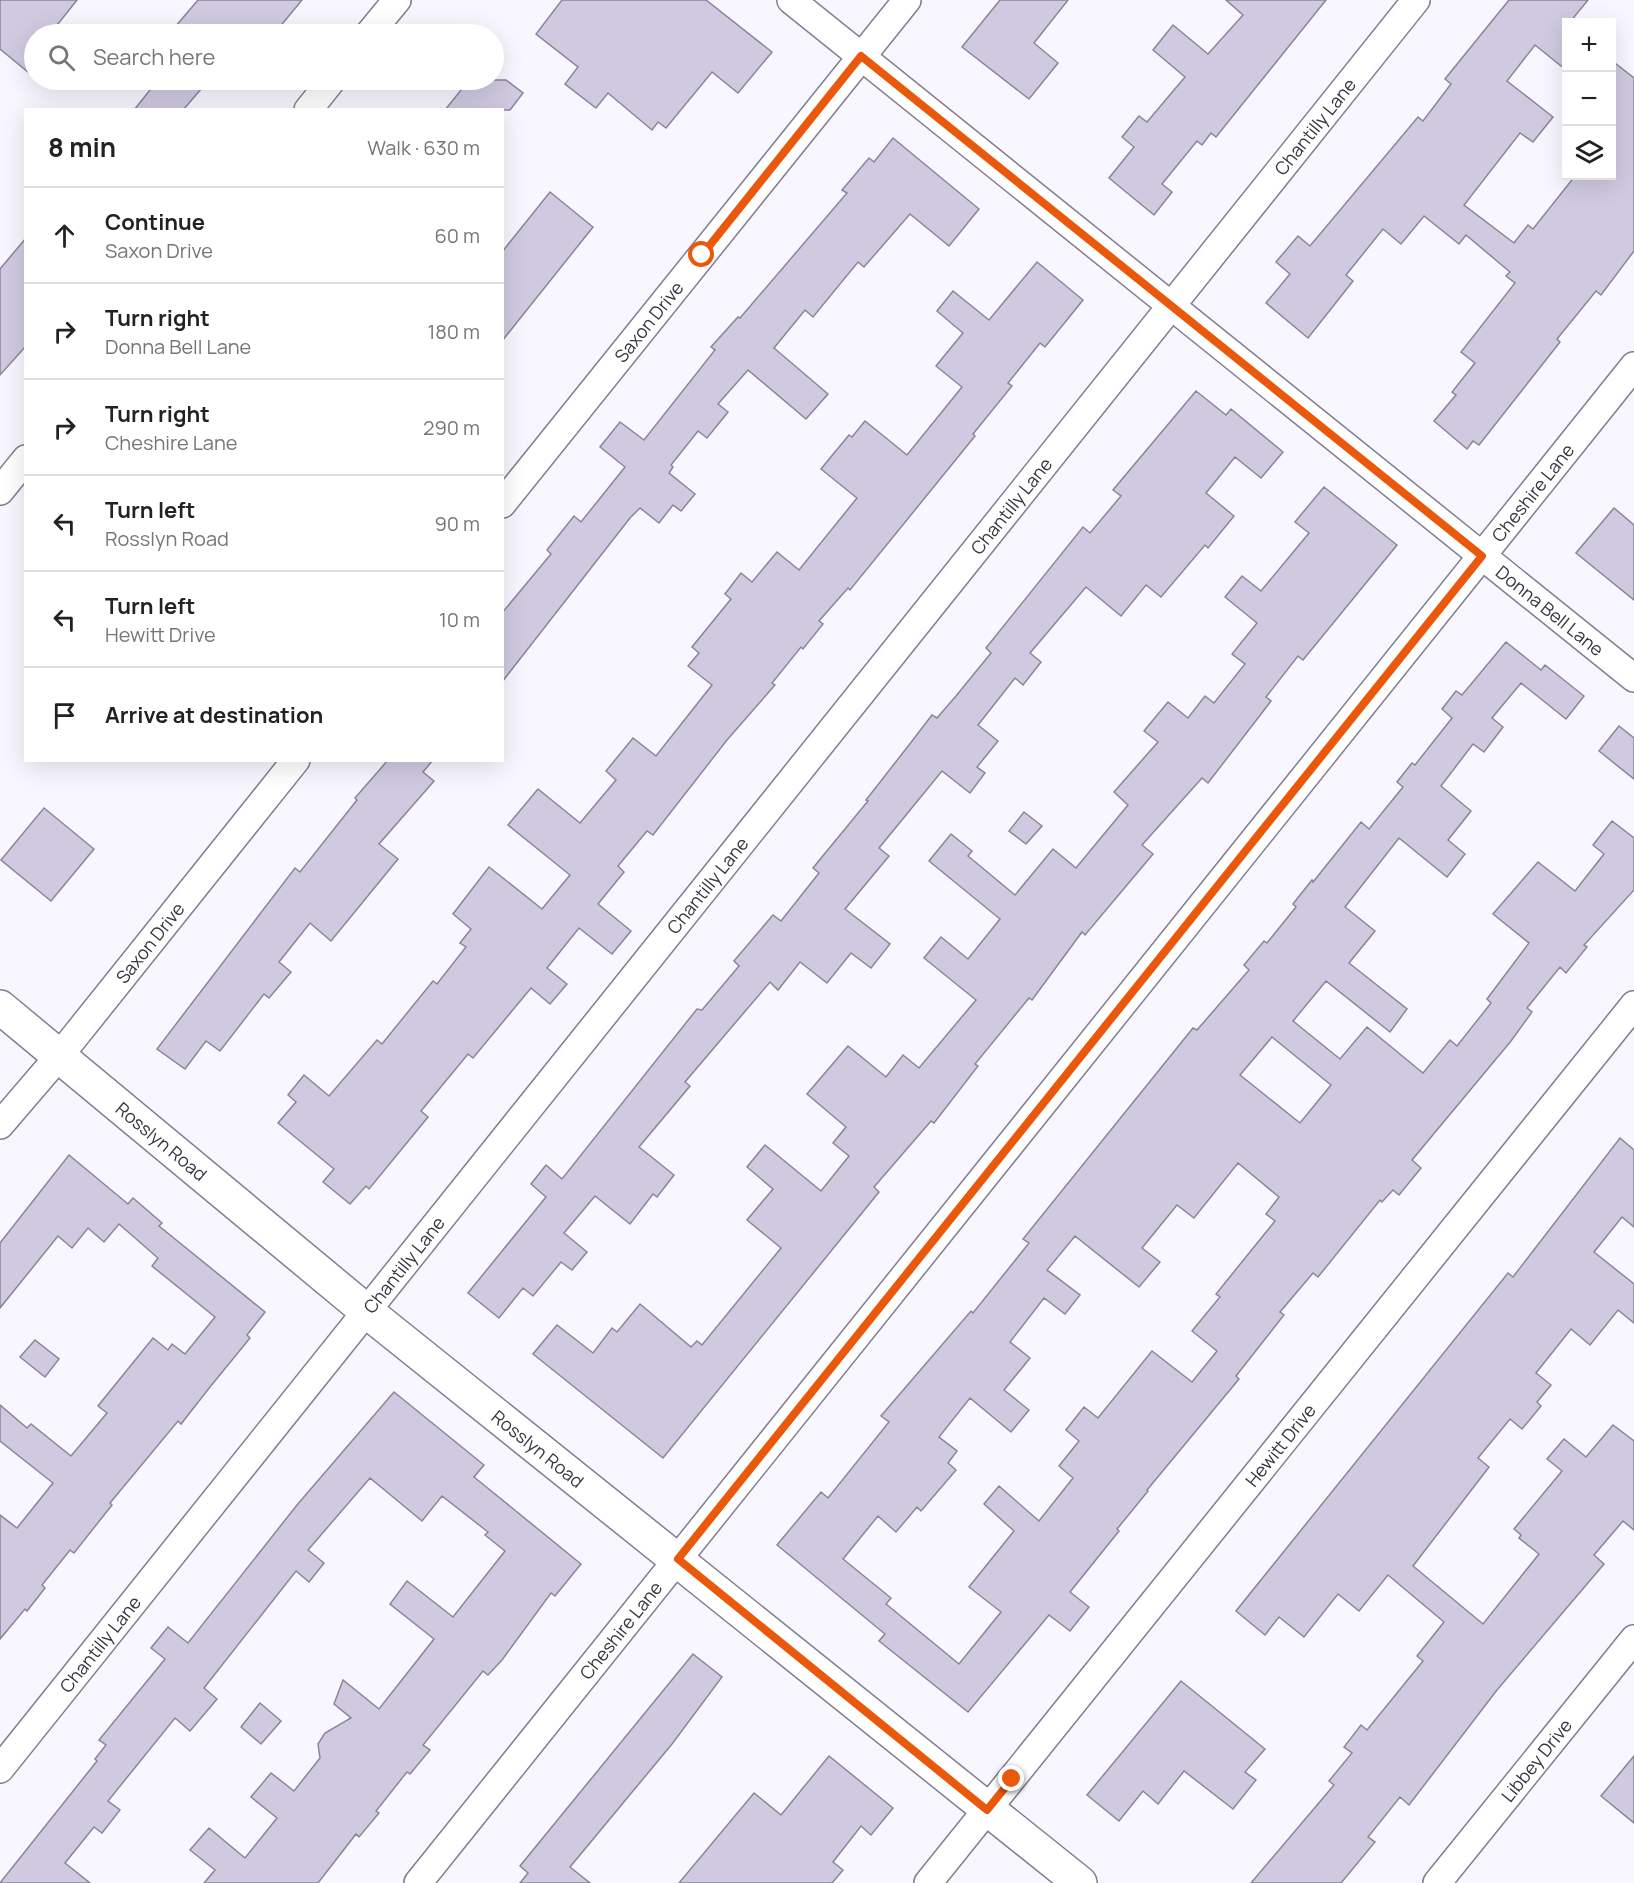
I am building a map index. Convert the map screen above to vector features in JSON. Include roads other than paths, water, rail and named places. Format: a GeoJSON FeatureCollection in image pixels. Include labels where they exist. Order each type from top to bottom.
{"type":"FeatureCollection","features":[{"type":"Feature","properties":{"kind":"street"},"geometry":{"type":"LineString","coordinates":[[377,24],[397,0]]}},
{"type":"Feature","properties":{"kind":"street","name":"Donna Bell Lane"},"geometry":{"type":"LineString","coordinates":[[791,0],[1634,678]]}},
{"type":"Feature","properties":{"kind":"street","name":"Saxon Drive"},"geometry":{"type":"LineString","coordinates":[[504,502],[907,0]]}},
{"type":"Feature","properties":{"kind":"street","name":"Chantilly Lane"},"geometry":{"type":"LineString","coordinates":[[0,1768],[364,1310],[1416,0]]}},
{"type":"Feature","properties":{"kind":"street"},"geometry":{"type":"LineString","coordinates":[[310,108],[324,90]]}},
{"type":"Feature","properties":{"kind":"street","name":"Cheshire Lane"},"geometry":{"type":"LineString","coordinates":[[418,1883],[1634,366]]}},
{"type":"Feature","properties":{"kind":"street"},"geometry":{"type":"LineString","coordinates":[[0,491],[24,461]]}},
{"type":"Feature","properties":{"kind":"street","name":"Saxon Drive"},"geometry":{"type":"LineString","coordinates":[[0,1125],[60,1055],[294,762]]}},
{"type":"Feature","properties":{"kind":"street","name":"Hewitt Drive"},"geometry":{"type":"LineString","coordinates":[[928,1883],[1634,1005]]}},
{"type":"Feature","properties":{"kind":"street","name":"Rosslyn Road"},"geometry":{"type":"LineString","coordinates":[[0,1007],[364,1310],[1080,1883]]}},
{"type":"Feature","properties":{"kind":"street","name":"Libbey Drive"},"geometry":{"type":"LineString","coordinates":[[1437,1883],[1634,1638]]}}]}
